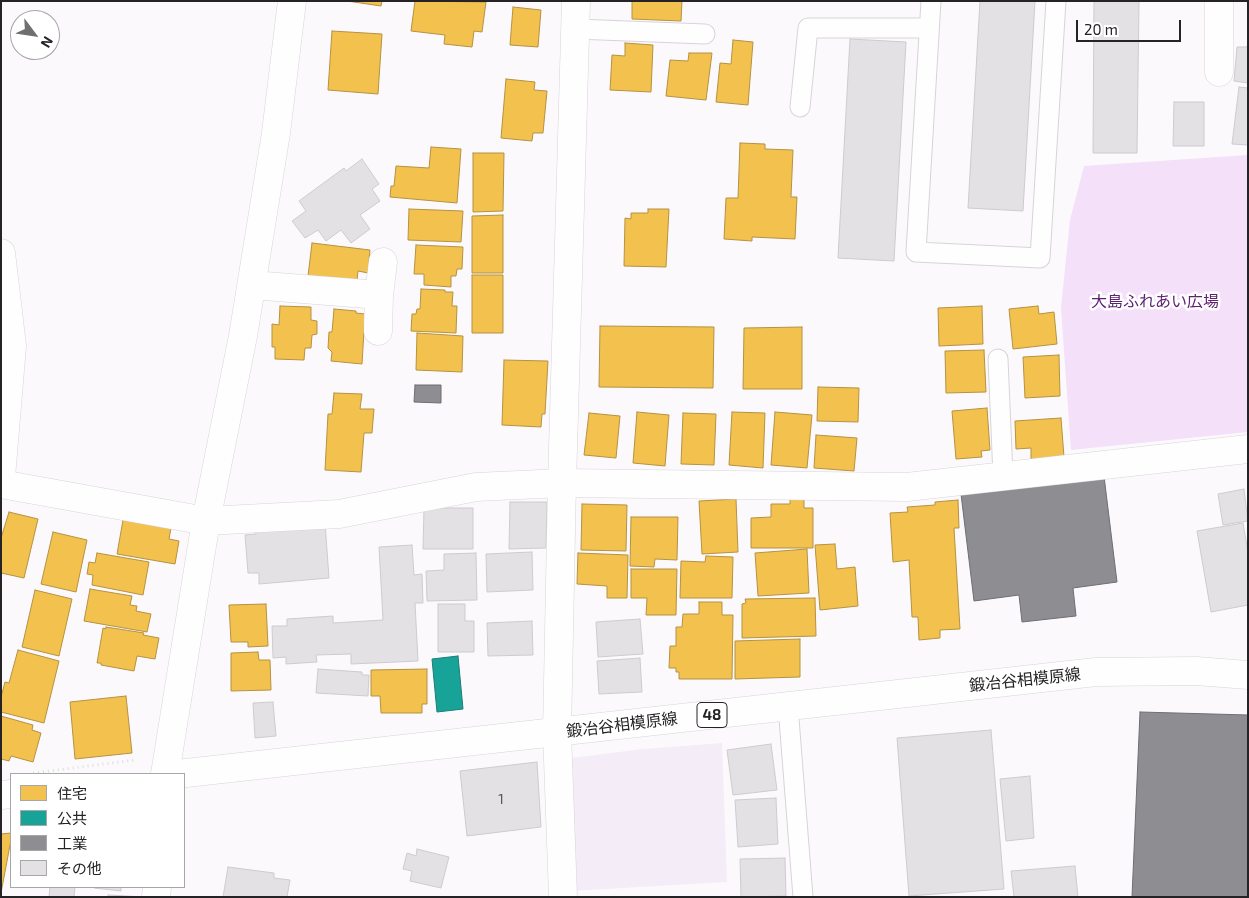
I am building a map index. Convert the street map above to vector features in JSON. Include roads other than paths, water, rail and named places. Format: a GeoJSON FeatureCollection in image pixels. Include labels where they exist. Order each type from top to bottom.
{"type":"FeatureCollection","features":[{"type":"Feature","properties":{"kind":"street"},"geometry":{"type":"LineString","coordinates":[[165,773],[206,521],[252,285],[276,133],[292,1]]}},
{"type":"Feature","properties":{"kind":"street"},"geometry":{"type":"LineString","coordinates":[[563,897],[558,732],[562,483],[576,1]]}},
{"type":"Feature","properties":{"kind":"street"},"geometry":{"type":"LineString","coordinates":[[1219,1],[1219,72]]}},
{"type":"Feature","properties":{"kind":"street"},"geometry":{"type":"LineString","coordinates":[[1,253],[12,346],[4,421],[1,477]]}},
{"type":"Feature","properties":{"kind":"street"},"geometry":{"type":"LineString","coordinates":[[378,331],[379,295],[383,262]]}},
{"type":"Feature","properties":{"kind":"street"},"geometry":{"type":"LineString","coordinates":[[252,285],[379,295]]}},
{"type":"Feature","properties":{"kind":"street"},"geometry":{"type":"LineString","coordinates":[[1,484],[206,521],[339,514],[476,487],[562,483],[907,487],[1248,449]]}},
{"type":"Feature","properties":{"kind":"street","name":"鍛冶谷相模原線"},"geometry":{"type":"LineString","coordinates":[[185,773],[1096,672],[1196,671],[1248,675]]}},
{"type":"Feature","properties":{"kind":"lane"},"geometry":{"type":"LineString","coordinates":[[931,1],[916,252],[1040,258],[1056,1]]}},
{"type":"Feature","properties":{"kind":"lane"},"geometry":{"type":"LineString","coordinates":[[800,107],[808,28],[929,28]]}},
{"type":"Feature","properties":{"kind":"lane"},"geometry":{"type":"LineString","coordinates":[[575,29],[705,34]]}},
{"type":"Feature","properties":{"kind":"lane"},"geometry":{"type":"LineString","coordinates":[[998,359],[1003,476]]}},
{"type":"Feature","properties":{"kind":"lane"},"geometry":{"type":"LineString","coordinates":[[788,706],[802,897]]}},
{"type":"Feature","properties":{"kind":"park label","name":"大島ふれあい広場"},"geometry":{"type":"Point","coordinates":[1155,302]}}]}
